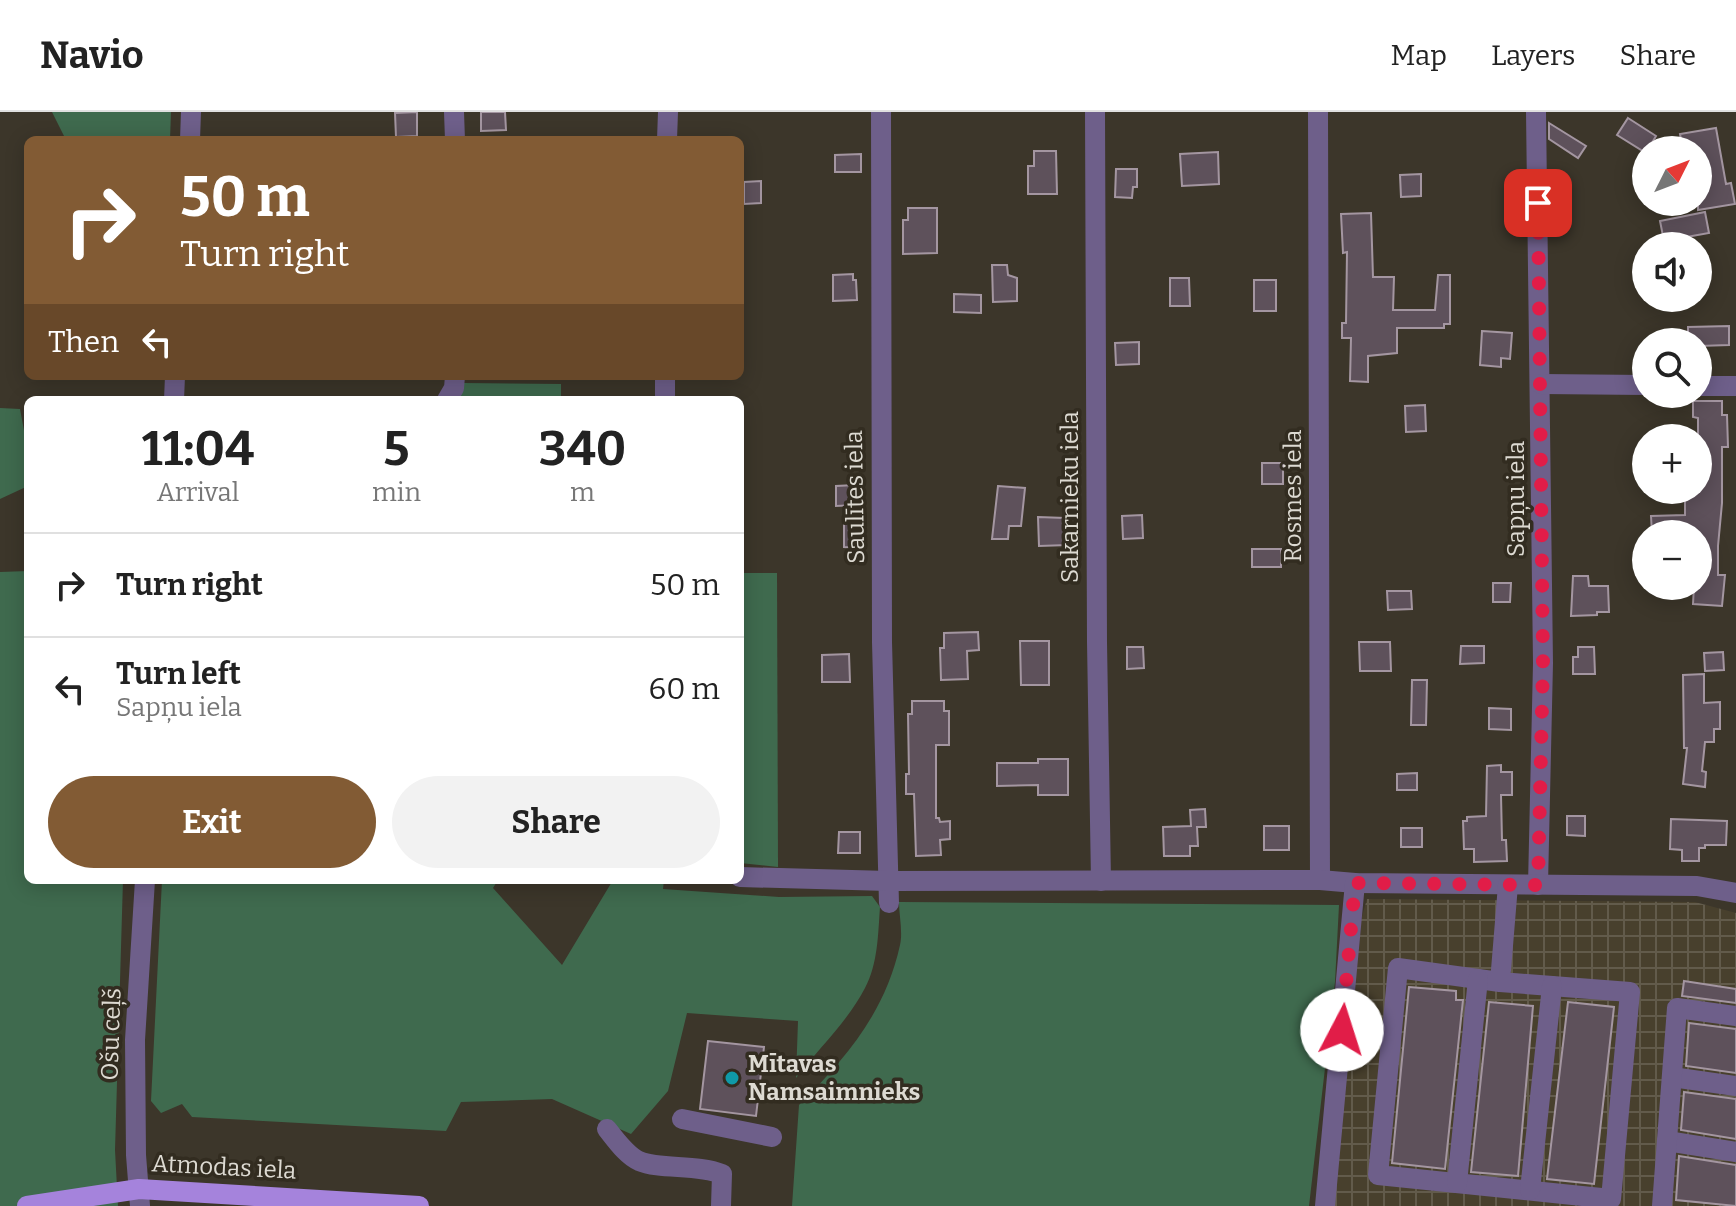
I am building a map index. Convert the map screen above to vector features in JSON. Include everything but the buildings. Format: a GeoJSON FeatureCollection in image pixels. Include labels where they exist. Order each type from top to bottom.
{"type":"FeatureCollection","features":[{"type":"Feature","properties":{"kind":"main road","name":"Atmodas iela"},"geometry":{"type":"LineString","coordinates":[[27,1206],[140,1198],[419,1206]]}},
{"type":"Feature","properties":{"kind":"street"},"geometry":{"type":"LineString","coordinates":[[190,136],[191,112]]}},
{"type":"Feature","properties":{"kind":"street"},"geometry":{"type":"LineString","coordinates":[[454,112],[455,136]]}},
{"type":"Feature","properties":{"kind":"street"},"geometry":{"type":"LineString","coordinates":[[667,136],[668,112]]}},
{"type":"Feature","properties":{"kind":"street","name":"Saulītes iela"},"geometry":{"type":"LineString","coordinates":[[881,112],[882,642],[889,903]]}},
{"type":"Feature","properties":{"kind":"street","name":"Sakarnieku iela"},"geometry":{"type":"LineString","coordinates":[[1095,112],[1101,881]]}},
{"type":"Feature","properties":{"kind":"street","name":"Rosmes iela"},"geometry":{"type":"LineString","coordinates":[[1318,112],[1320,880]]}},
{"type":"Feature","properties":{"kind":"street","name":"Sapņu iela"},"geometry":{"type":"LineString","coordinates":[[1536,112],[1543,663],[1538,885]]}},
{"type":"Feature","properties":{"kind":"street"},"geometry":{"type":"LineString","coordinates":[[1541,384],[1632,385]]}},
{"type":"Feature","properties":{"kind":"street"},"geometry":{"type":"LineString","coordinates":[[1712,386],[1736,386]]}},
{"type":"Feature","properties":{"kind":"street"},"geometry":{"type":"LineString","coordinates":[[744,877],[888,881],[1320,880],[1355,883],[1697,886],[1736,893]]}},
{"type":"Feature","properties":{"kind":"street"},"geometry":{"type":"LineString","coordinates":[[1325,1206],[1355,883]]}},
{"type":"Feature","properties":{"kind":"street","name":"Ošu ceļš"},"geometry":{"type":"LineString","coordinates":[[140,1198],[136,1155],[135,1040],[145,884]]}},
{"type":"Feature","properties":{"kind":"street"},"geometry":{"type":"LineString","coordinates":[[1500,982],[1508,885]]}},
{"type":"Feature","properties":{"kind":"street"},"geometry":{"type":"LineString","coordinates":[[1398,968],[1500,982],[1630,992],[1611,1199],[1378,1175],[1398,968]]}},
{"type":"Feature","properties":{"kind":"street"},"geometry":{"type":"LineString","coordinates":[[1457,1183],[1478,979]]}},
{"type":"Feature","properties":{"kind":"street"},"geometry":{"type":"LineString","coordinates":[[1530,1190],[1552,986]]}},
{"type":"Feature","properties":{"kind":"street"},"geometry":{"type":"LineString","coordinates":[[1662,1206],[1677,1008],[1736,1016]]}},
{"type":"Feature","properties":{"kind":"street"},"geometry":{"type":"LineString","coordinates":[[1672,1077],[1736,1086]]}},
{"type":"Feature","properties":{"kind":"street"},"geometry":{"type":"LineString","coordinates":[[682,1119],[772,1137]]}},
{"type":"Feature","properties":{"kind":"street"},"geometry":{"type":"LineString","coordinates":[[607,1129],[639,1161],[709,1169],[722,1174],[721,1206]]}},
{"type":"Feature","properties":{"kind":"street"},"geometry":{"type":"LineString","coordinates":[[1667,1141],[1736,1152]]}},
{"type":"Feature","properties":{"kind":"shaded area"},"geometry":{"type":"Polygon","coordinates":[[[1367,899],[1695,902],[1736,913],[1736,1206],[1334,1206],[1357,934],[1367,899]]]}},
{"type":"Feature","properties":{"kind":"green space"},"geometry":{"type":"Polygon","coordinates":[[[52,112],[171,112],[170,136],[64,136],[52,112]]]}},
{"type":"Feature","properties":{"kind":"green space"},"geometry":{"type":"Polygon","coordinates":[[[464,383],[561,384],[561,396],[459,396],[464,383]]]}},
{"type":"Feature","properties":{"kind":"green space"},"geometry":{"type":"Polygon","coordinates":[[[0,408],[20,409],[24,430],[24,488],[0,499],[0,408]]]}},
{"type":"Feature","properties":{"kind":"green space"},"geometry":{"type":"Polygon","coordinates":[[[24,571],[24,884],[123,884],[115,1150],[118,1206],[0,1206],[0,572],[24,571]]]}},
{"type":"Feature","properties":{"kind":"green space"},"geometry":{"type":"Polygon","coordinates":[[[744,573],[777,573],[778,867],[744,863],[744,573]]]}},
{"type":"Feature","properties":{"kind":"green space"},"geometry":{"type":"Polygon","coordinates":[[[162,884],[496,884],[493,888],[562,965],[611,884],[664,884],[663,889],[779,897],[872,896],[880,907],[875,959],[865,988],[842,1023],[796,1078],[798,1021],[687,1013],[668,1091],[631,1134],[552,1099],[461,1102],[446,1131],[192,1117],[182,1104],[161,1113],[151,1101],[162,884]]]}},
{"type":"Feature","properties":{"kind":"green space"},"geometry":{"type":"Polygon","coordinates":[[[899,902],[1339,905],[1335,982],[1309,1206],[792,1206],[799,1105],[848,1052],[874,1013],[893,969],[901,940],[899,902]]]}},
{"type":"Feature","properties":{"kind":"place","name":"Mītavas Namsaimnieks"},"geometry":{"type":"Point","coordinates":[732,1078]}},
{"type":"Feature","properties":{"kind":"route"},"geometry":{"type":"LineString","coordinates":[[1342,1030],[1355,883],[1538,885],[1543,663],[1538,203]]}}]}
